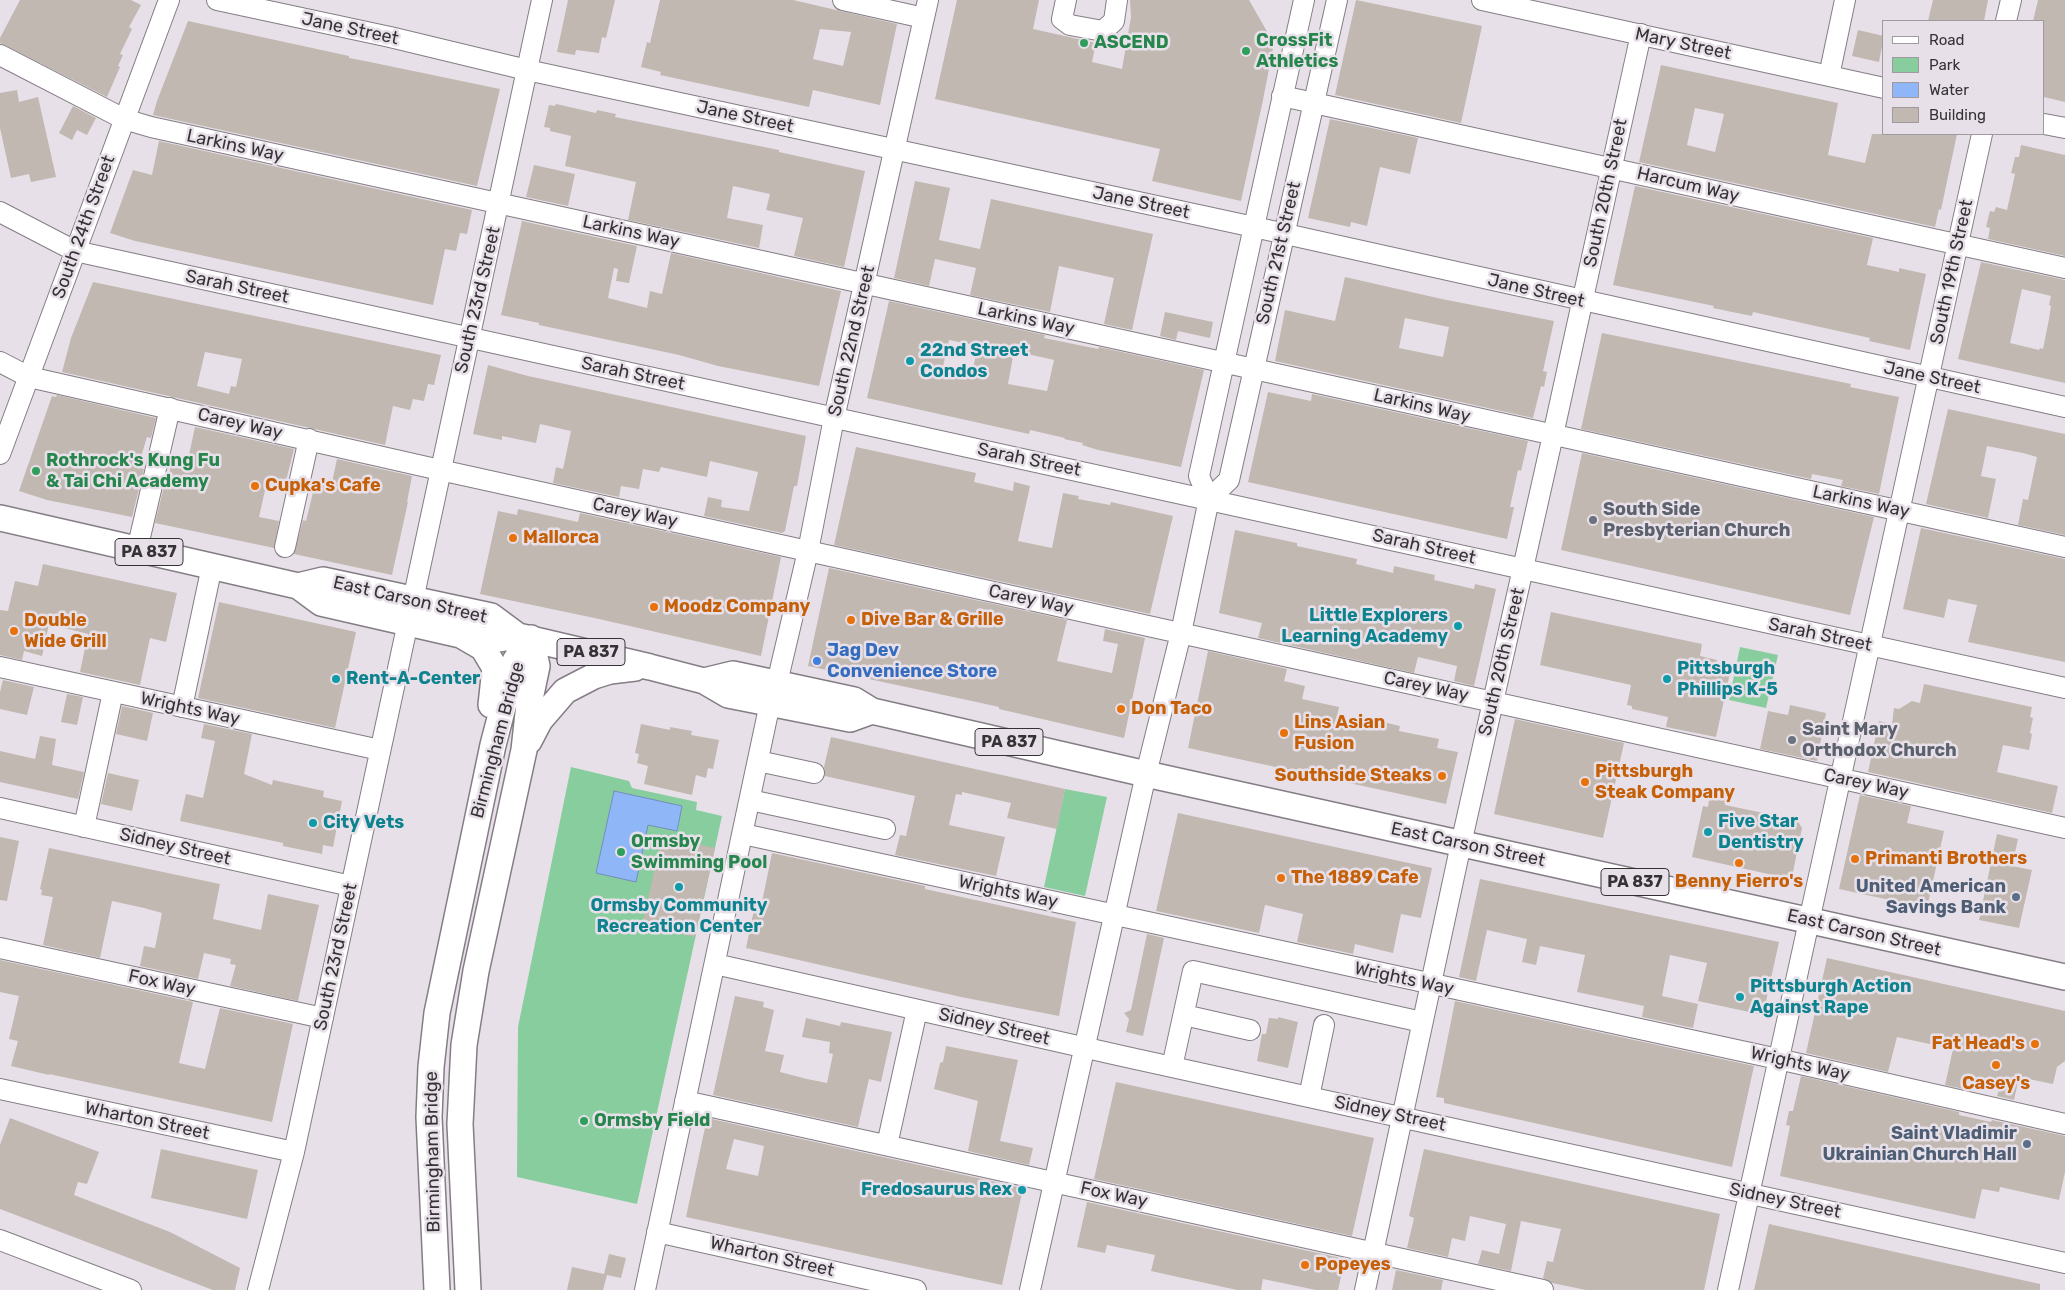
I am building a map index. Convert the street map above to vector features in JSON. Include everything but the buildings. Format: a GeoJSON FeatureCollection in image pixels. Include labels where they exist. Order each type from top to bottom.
{"type":"FeatureCollection","features":[{"type":"Feature","properties":{"kind":"main road","name":"East Carson Street"},"geometry":{"type":"LineString","coordinates":[[0,518],[298,586],[323,580],[410,611],[460,634],[487,641],[525,637]]}},
{"type":"Feature","properties":{"kind":"main road","name":"East Carson Street"},"geometry":{"type":"LineString","coordinates":[[410,611],[491,616],[525,637],[704,681],[728,695],[774,693],[850,719],[872,711],[1146,774],[2065,977]]}},
{"type":"Feature","properties":{"kind":"main road"},"geometry":{"type":"LineString","coordinates":[[460,634],[482,648],[491,659],[495,668],[491,713],[493,745]]}},
{"type":"Feature","properties":{"kind":"main road","name":"Birmingham Bridge"},"geometry":{"type":"LineString","coordinates":[[437,1290],[428,1117],[437,1014],[493,745],[515,661],[525,637]]}},
{"type":"Feature","properties":{"kind":"main road","name":"Birmingham Bridge"},"geometry":{"type":"LineString","coordinates":[[468,1290],[460,1124],[463,1062],[469,1008],[524,750],[529,704],[537,666],[525,637]]}},
{"type":"Feature","properties":{"kind":"main road"},"geometry":{"type":"LineString","coordinates":[[524,750],[540,720],[565,691],[579,682],[610,671],[650,667]]}},
{"type":"Feature","properties":{"kind":"street","name":"South 24th Street"},"geometry":{"type":"LineString","coordinates":[[0,454],[169,0]]}},
{"type":"Feature","properties":{"kind":"street","name":"Jane Street"},"geometry":{"type":"LineString","coordinates":[[217,0],[390,37],[527,70],[1254,227],[2065,407]]}},
{"type":"Feature","properties":{"kind":"street","name":"South 23rd Street"},"geometry":{"type":"LineString","coordinates":[[258,1290],[294,1152],[542,0]]}},
{"type":"Feature","properties":{"kind":"street"},"geometry":{"type":"LineString","coordinates":[[843,0],[926,9]]}},
{"type":"Feature","properties":{"kind":"street"},"geometry":{"type":"LineString","coordinates":[[1064,9],[1070,24],[1103,31],[1114,21],[1117,0]]}},
{"type":"Feature","properties":{"kind":"street","name":"South 21st Street"},"geometry":{"type":"LineString","coordinates":[[1304,0],[1199,476],[1209,499],[1229,480],[1337,0]]}},
{"type":"Feature","properties":{"kind":"street","name":"Mary Street"},"geometry":{"type":"LineString","coordinates":[[1482,0],[1882,88]]}},
{"type":"Feature","properties":{"kind":"street"},"geometry":{"type":"LineString","coordinates":[[1829,76],[1845,0]]}},
{"type":"Feature","properties":{"kind":"street"},"geometry":{"type":"LineString","coordinates":[[2006,20],[2011,0]]}},
{"type":"Feature","properties":{"kind":"street","name":"South 22nd Street"},"geometry":{"type":"LineString","coordinates":[[645,1290],[758,761],[808,551],[834,418],[926,9]]}},
{"type":"Feature","properties":{"kind":"street","name":"South 20th Street"},"geometry":{"type":"LineString","coordinates":[[1365,1290],[1430,985],[1641,34]]}},
{"type":"Feature","properties":{"kind":"street","name":"Larkins Way"},"geometry":{"type":"LineString","coordinates":[[0,55],[124,119],[151,127],[2065,547]]}},
{"type":"Feature","properties":{"kind":"street","name":"Harcum Way"},"geometry":{"type":"LineString","coordinates":[[1282,96],[2065,268]]}},
{"type":"Feature","properties":{"kind":"street"},"geometry":{"type":"LineString","coordinates":[[2045,124],[2065,128]]}},
{"type":"Feature","properties":{"kind":"street","name":"South 19th Street"},"geometry":{"type":"LineString","coordinates":[[1728,1290],[1982,135]]}},
{"type":"Feature","properties":{"kind":"street","name":"Sarah Street"},"geometry":{"type":"LineString","coordinates":[[0,212],[75,251],[2065,688]]}},
{"type":"Feature","properties":{"kind":"street","name":"Carey Way"},"geometry":{"type":"LineString","coordinates":[[0,362],[29,377],[440,470],[2065,828]]}},
{"type":"Feature","properties":{"kind":"street"},"geometry":{"type":"LineString","coordinates":[[137,550],[170,408]]}},
{"type":"Feature","properties":{"kind":"street"},"geometry":{"type":"LineString","coordinates":[[285,547],[309,439]]}},
{"type":"Feature","properties":{"kind":"street"},"geometry":{"type":"LineString","coordinates":[[1030,1290],[1146,774],[1181,633],[1209,499]]}},
{"type":"Feature","properties":{"kind":"street"},"geometry":{"type":"LineString","coordinates":[[182,707],[212,566]]}},
{"type":"Feature","properties":{"kind":"street","name":"Wrights Way"},"geometry":{"type":"LineString","coordinates":[[0,667],[380,750]]}},
{"type":"Feature","properties":{"kind":"street"},"geometry":{"type":"LineString","coordinates":[[84,827],[112,692]]}},
{"type":"Feature","properties":{"kind":"street"},"geometry":{"type":"LineString","coordinates":[[758,761],[814,773]]}},
{"type":"Feature","properties":{"kind":"street"},"geometry":{"type":"LineString","coordinates":[[750,800],[885,829]]}},
{"type":"Feature","properties":{"kind":"street","name":"Sidney Street"},"geometry":{"type":"LineString","coordinates":[[0,808],[351,886]]}},
{"type":"Feature","properties":{"kind":"street","name":"Wrights Way"},"geometry":{"type":"LineString","coordinates":[[743,834],[1430,985],[1778,1059],[2065,1124]]}},
{"type":"Feature","properties":{"kind":"street","name":"Fox Way"},"geometry":{"type":"LineString","coordinates":[[0,948],[323,1018]]}},
{"type":"Feature","properties":{"kind":"street","name":"Sidney Street"},"geometry":{"type":"LineString","coordinates":[[715,964],[1085,1048],[2065,1263]]}},
{"type":"Feature","properties":{"kind":"street"},"geometry":{"type":"LineString","coordinates":[[1172,1066],[1193,971],[1422,1022]]}},
{"type":"Feature","properties":{"kind":"street"},"geometry":{"type":"LineString","coordinates":[[887,1145],[917,1010]]}},
{"type":"Feature","properties":{"kind":"street"},"geometry":{"type":"LineString","coordinates":[[1184,1015],[1250,1030]]}},
{"type":"Feature","properties":{"kind":"street"},"geometry":{"type":"LineString","coordinates":[[1310,1097],[1324,1025]]}},
{"type":"Feature","properties":{"kind":"street","name":"Wharton Street"},"geometry":{"type":"LineString","coordinates":[[0,1089],[294,1152]]}},
{"type":"Feature","properties":{"kind":"street","name":"Fox Way"},"geometry":{"type":"LineString","coordinates":[[685,1101],[1543,1290]]}},
{"type":"Feature","properties":{"kind":"street","name":"Wharton Street"},"geometry":{"type":"LineString","coordinates":[[657,1232],[916,1290]]}},
{"type":"Feature","properties":{"kind":"street"},"geometry":{"type":"LineString","coordinates":[[0,1240],[131,1290]]}},
{"type":"Feature","properties":{"kind":"green space"},"geometry":{"type":"Polygon","coordinates":[[[1740,647],[1778,655],[1766,708],[1729,700],[1740,647]]]}},
{"type":"Feature","properties":{"kind":"green space"},"geometry":{"type":"Polygon","coordinates":[[[571,767],[629,781],[632,788],[697,802],[696,810],[722,816],[637,1204],[517,1177],[518,1027],[571,767]]]}},
{"type":"Feature","properties":{"kind":"green space"},"geometry":{"type":"Polygon","coordinates":[[[1065,789],[1107,797],[1085,896],[1044,887],[1065,789]]]}},
{"type":"Feature","properties":{"kind":"water","name":"Ormsby Swimming Pool"},"geometry":{"type":"Polygon","coordinates":[[[614,791],[682,806],[677,831],[648,825],[636,882],[596,873],[614,791]]]}},
{"type":"Feature","properties":{"kind":"place","name":"ASCEND"},"geometry":{"type":"Point","coordinates":[1084,43]}},
{"type":"Feature","properties":{"kind":"place","name":"CrossFit Athletics"},"geometry":{"type":"Point","coordinates":[1246,51]}},
{"type":"Feature","properties":{"kind":"place","name":"22nd Street Condos"},"geometry":{"type":"Point","coordinates":[910,361]}},
{"type":"Feature","properties":{"kind":"place","name":"Rothrock's Kung Fu & Tai Chi Academy"},"geometry":{"type":"Point","coordinates":[36,471]}},
{"type":"Feature","properties":{"kind":"place","name":"Cupka's Cafe"},"geometry":{"type":"Point","coordinates":[255,486]}},
{"type":"Feature","properties":{"kind":"place","name":"South Side Presbyterian Church"},"geometry":{"type":"Point","coordinates":[1593,520]}},
{"type":"Feature","properties":{"kind":"place","name":"Mallorca"},"geometry":{"type":"Point","coordinates":[513,538]}},
{"type":"Feature","properties":{"kind":"place","name":"Moodz Company"},"geometry":{"type":"Point","coordinates":[654,607]}},
{"type":"Feature","properties":{"kind":"place","name":"Dive Bar & Grille"},"geometry":{"type":"Point","coordinates":[851,620]}},
{"type":"Feature","properties":{"kind":"place","name":"Little Explorers Learning Academy"},"geometry":{"type":"Point","coordinates":[1458,626]}},
{"type":"Feature","properties":{"kind":"place","name":"Double Wide Grill"},"geometry":{"type":"Point","coordinates":[14,631]}},
{"type":"Feature","properties":{"kind":"place","name":"Jag Dev Convenience Store"},"geometry":{"type":"Point","coordinates":[817,661]}},
{"type":"Feature","properties":{"kind":"place","name":"Rent-A-Center"},"geometry":{"type":"Point","coordinates":[336,679]}},
{"type":"Feature","properties":{"kind":"place","name":"Pittsburgh Phillips K-5"},"geometry":{"type":"Point","coordinates":[1667,679]}},
{"type":"Feature","properties":{"kind":"place","name":"Don Taco"},"geometry":{"type":"Point","coordinates":[1121,709]}},
{"type":"Feature","properties":{"kind":"place","name":"Lins Asian Fusion"},"geometry":{"type":"Point","coordinates":[1284,733]}},
{"type":"Feature","properties":{"kind":"place","name":"Saint Mary Orthodox Church"},"geometry":{"type":"Point","coordinates":[1792,740]}},
{"type":"Feature","properties":{"kind":"place","name":"Southside Steaks"},"geometry":{"type":"Point","coordinates":[1442,776]}},
{"type":"Feature","properties":{"kind":"place","name":"Pittsburgh Steak Company"},"geometry":{"type":"Point","coordinates":[1585,782]}},
{"type":"Feature","properties":{"kind":"place","name":"City Vets"},"geometry":{"type":"Point","coordinates":[313,823]}},
{"type":"Feature","properties":{"kind":"place","name":"Five Star Dentistry"},"geometry":{"type":"Point","coordinates":[1708,832]}},
{"type":"Feature","properties":{"kind":"place","name":"Ormsby Swimming Pool"},"geometry":{"type":"Point","coordinates":[621,852]}},
{"type":"Feature","properties":{"kind":"place","name":"Primanti Brothers"},"geometry":{"type":"Point","coordinates":[1855,859]}},
{"type":"Feature","properties":{"kind":"place","name":"Benny Fierro's"},"geometry":{"type":"Point","coordinates":[1739,863]}},
{"type":"Feature","properties":{"kind":"place","name":"The 1889 Cafe"},"geometry":{"type":"Point","coordinates":[1281,878]}},
{"type":"Feature","properties":{"kind":"place","name":"Ormsby Community Recreation Center"},"geometry":{"type":"Point","coordinates":[679,887]}},
{"type":"Feature","properties":{"kind":"place","name":"United American Savings Bank"},"geometry":{"type":"Point","coordinates":[2016,897]}},
{"type":"Feature","properties":{"kind":"place","name":"Pittsburgh Action Against Rape"},"geometry":{"type":"Point","coordinates":[1740,997]}},
{"type":"Feature","properties":{"kind":"place","name":"Fat Head's"},"geometry":{"type":"Point","coordinates":[2035,1044]}},
{"type":"Feature","properties":{"kind":"place","name":"Casey's"},"geometry":{"type":"Point","coordinates":[1996,1065]}},
{"type":"Feature","properties":{"kind":"place","name":"Ormsby Field"},"geometry":{"type":"Point","coordinates":[584,1121]}},
{"type":"Feature","properties":{"kind":"place","name":"Saint Vladimir Ukrainian Church Hall"},"geometry":{"type":"Point","coordinates":[2027,1144]}},
{"type":"Feature","properties":{"kind":"place","name":"Fredosaurus Rex"},"geometry":{"type":"Point","coordinates":[1022,1190]}},
{"type":"Feature","properties":{"kind":"place","name":"Popeyes"},"geometry":{"type":"Point","coordinates":[1305,1265]}}]}
